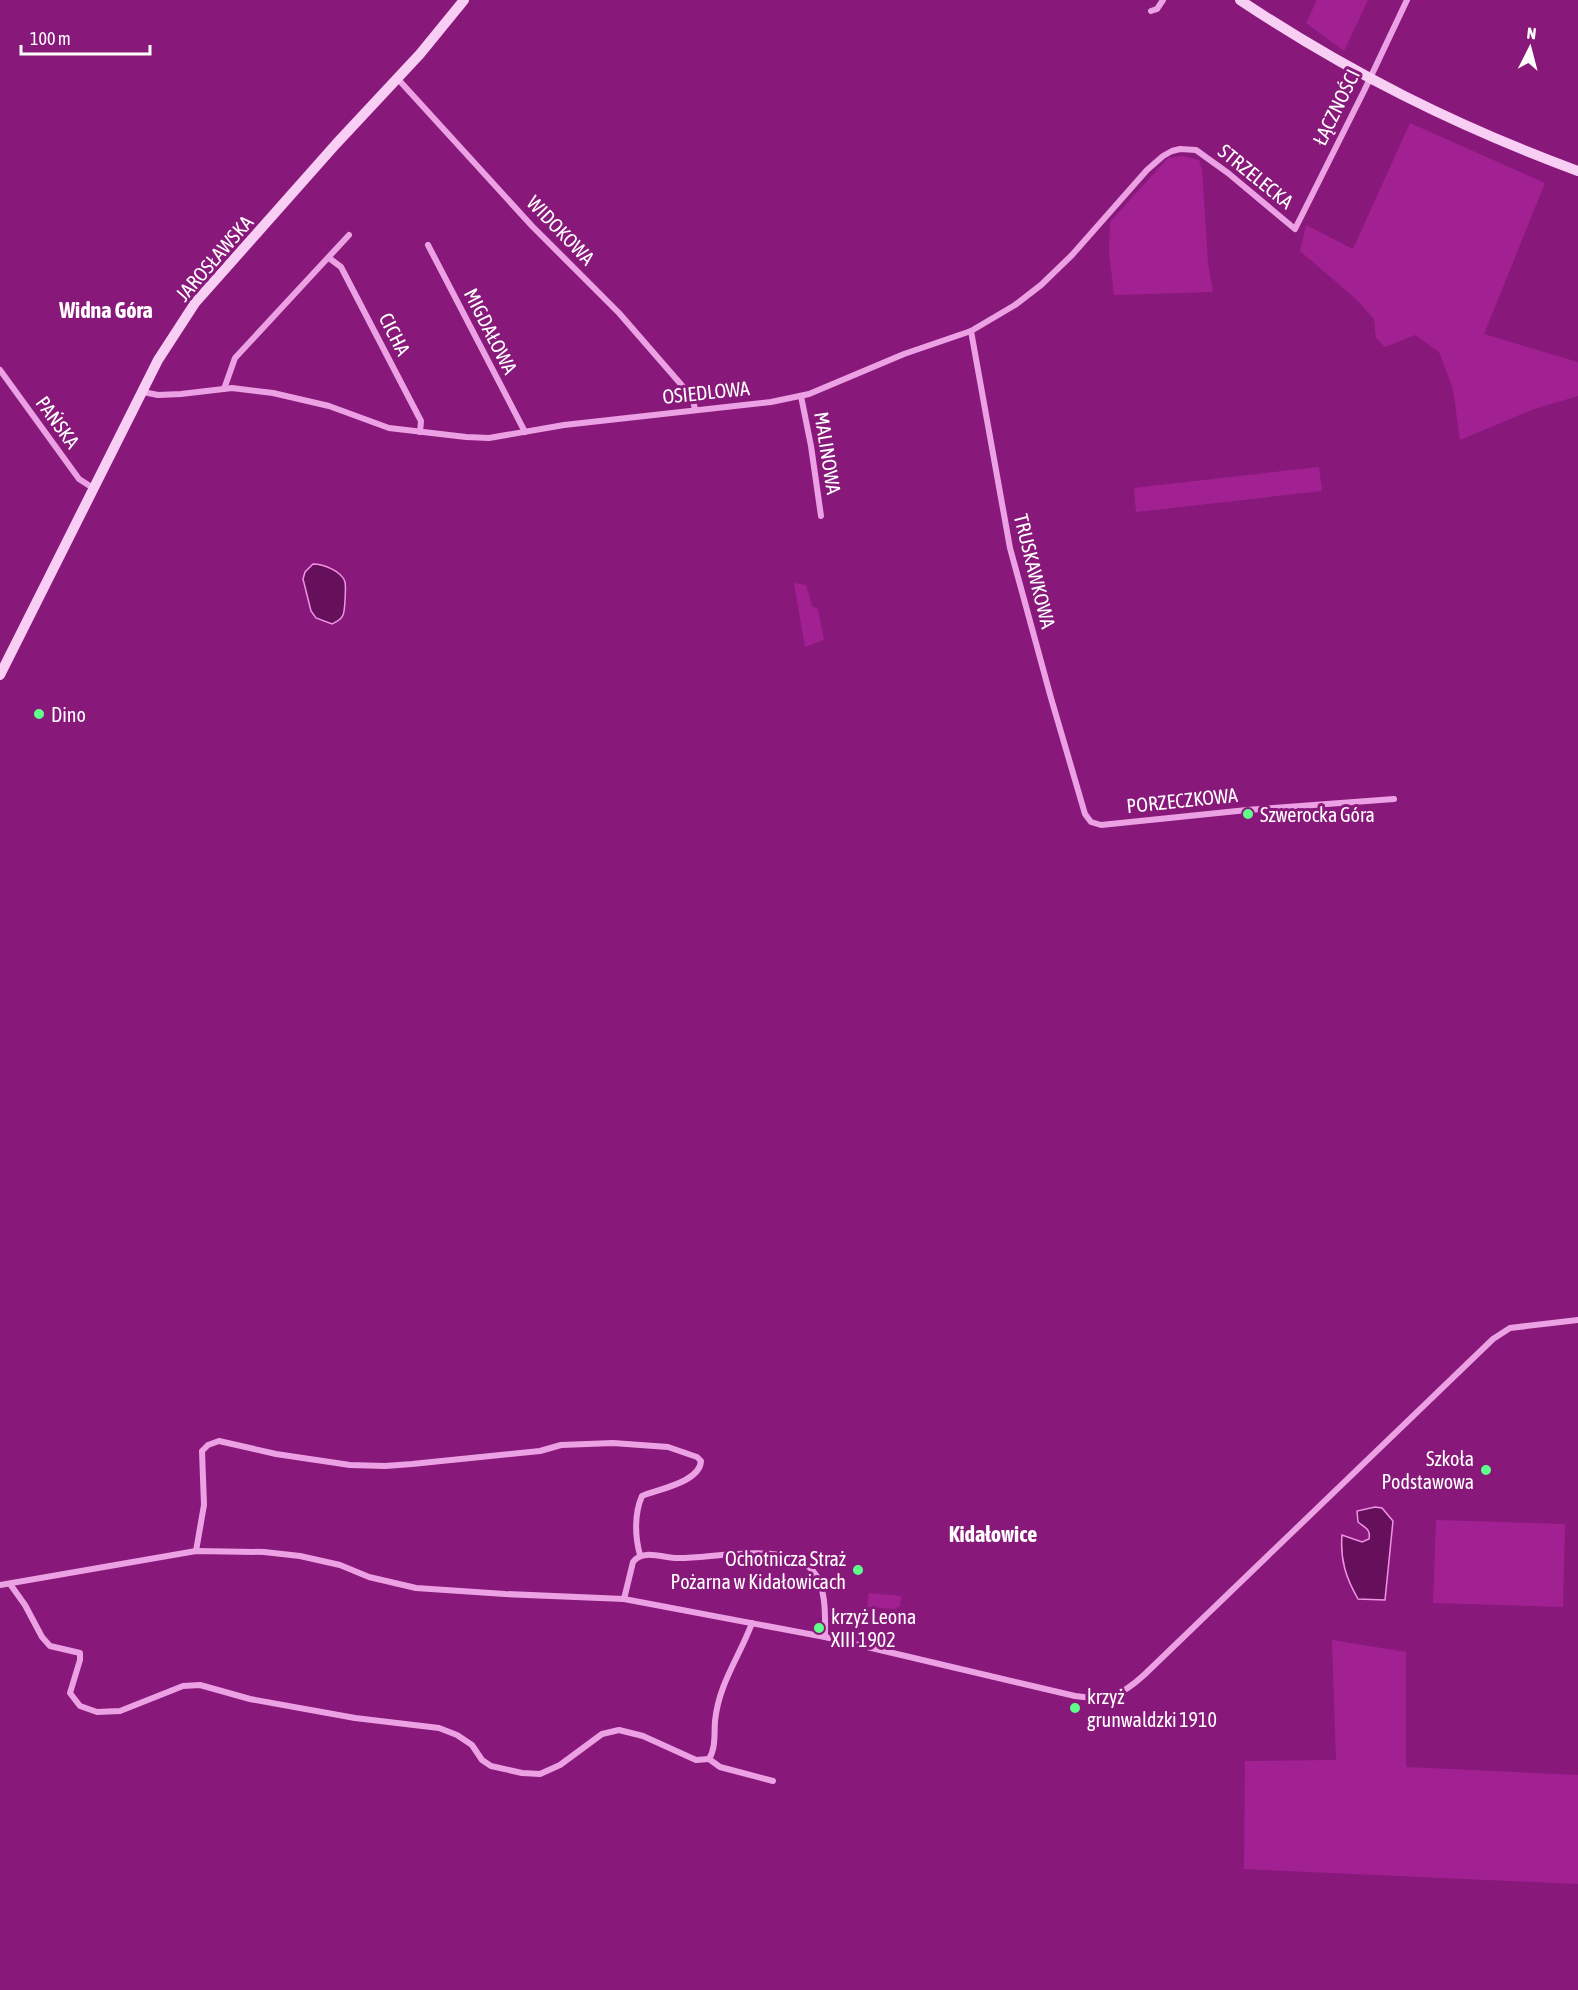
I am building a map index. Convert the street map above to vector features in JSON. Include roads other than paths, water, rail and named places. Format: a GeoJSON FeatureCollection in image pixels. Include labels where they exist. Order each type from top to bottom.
{"type":"FeatureCollection","features":[{"type":"Feature","properties":{"kind":"main road","name":"JAROSŁAWSKA"},"geometry":{"type":"LineString","coordinates":[[0,675],[158,360],[195,303],[420,54],[464,0]]}},
{"type":"Feature","properties":{"kind":"main road"},"geometry":{"type":"LineString","coordinates":[[1240,0],[1300,39],[1369,79],[1466,127],[1517,149],[1578,171]]}},
{"type":"Feature","properties":{"kind":"street"},"geometry":{"type":"LineString","coordinates":[[1151,11],[1157,9],[1163,0]]}},
{"type":"Feature","properties":{"kind":"street","name":"ŁĄCZNOŚCI"},"geometry":{"type":"LineString","coordinates":[[1295,229],[1407,0]]}},
{"type":"Feature","properties":{"kind":"street","name":"WIDOKOWA"},"geometry":{"type":"LineString","coordinates":[[397,78],[532,226],[619,314],[692,397],[695,410]]}},
{"type":"Feature","properties":{"kind":"street","name":"OSIEDLOWA"},"geometry":{"type":"LineString","coordinates":[[143,392],[181,394],[232,388],[273,393],[329,406],[389,428],[489,438],[564,425],[771,402],[801,396],[904,354],[971,331],[1015,305],[1041,285],[1072,255],[1155,162],[1172,151],[1196,150]]}},
{"type":"Feature","properties":{"kind":"street","name":"STRZELECKA"},"geometry":{"type":"LineString","coordinates":[[1196,150],[1228,173],[1295,229]]}},
{"type":"Feature","properties":{"kind":"street"},"geometry":{"type":"LineString","coordinates":[[224,389],[235,358],[349,235]]}},
{"type":"Feature","properties":{"kind":"street","name":"MIGDAŁOWA"},"geometry":{"type":"LineString","coordinates":[[428,245],[525,432]]}},
{"type":"Feature","properties":{"kind":"street","name":"CICHA"},"geometry":{"type":"LineString","coordinates":[[329,258],[341,267],[421,421],[420,432]]}},
{"type":"Feature","properties":{"kind":"street","name":"TRUSKAWKOWA"},"geometry":{"type":"LineString","coordinates":[[971,331],[1010,548],[1085,814]]}},
{"type":"Feature","properties":{"kind":"street","name":"PAŃSKA"},"geometry":{"type":"LineString","coordinates":[[0,370],[79,479],[93,488]]}},
{"type":"Feature","properties":{"kind":"street","name":"MALINOWA"},"geometry":{"type":"LineString","coordinates":[[801,396],[812,446],[821,516]]}},
{"type":"Feature","properties":{"kind":"street","name":"PORZECZKOWA"},"geometry":{"type":"LineString","coordinates":[[1085,814],[1091,822],[1101,825],[1247,810],[1394,799]]}},
{"type":"Feature","properties":{"kind":"street"},"geometry":{"type":"LineString","coordinates":[[0,1585],[196,1551],[264,1552],[330,1562],[395,1584],[438,1590],[624,1599],[825,1638],[1075,1696],[1099,1699],[1120,1694],[1144,1675],[1493,1339],[1510,1328],[1535,1323],[1578,1320]]}},
{"type":"Feature","properties":{"kind":"street"},"geometry":{"type":"LineString","coordinates":[[196,1551],[204,1505],[202,1451],[208,1445],[219,1442],[302,1459],[374,1466],[512,1455],[561,1445],[582,1444],[668,1447],[696,1457],[701,1461],[700,1468],[693,1476],[642,1496],[636,1520],[640,1555]]}},
{"type":"Feature","properties":{"kind":"street"},"geometry":{"type":"LineString","coordinates":[[624,1599],[633,1562],[640,1555],[680,1558],[753,1553],[778,1555],[800,1560],[813,1570],[820,1585],[825,1638]]}},
{"type":"Feature","properties":{"kind":"street"},"geometry":{"type":"LineString","coordinates":[[10,1584],[25,1605],[42,1638],[50,1646],[80,1653],[70,1693],[80,1706],[97,1712],[120,1712],[183,1686],[200,1685],[250,1699],[355,1718],[439,1728],[457,1735],[472,1745],[482,1761],[491,1766],[522,1773],[540,1774],[560,1765],[602,1734],[619,1730],[643,1736],[696,1760],[709,1759],[720,1767],[773,1781]]}},
{"type":"Feature","properties":{"kind":"street"},"geometry":{"type":"LineString","coordinates":[[709,1759],[713,1750],[717,1712],[723,1685],[740,1654],[752,1623]]}},
{"type":"Feature","properties":{"kind":"place","name":"Dino"},"geometry":{"type":"Point","coordinates":[39,714]}},
{"type":"Feature","properties":{"kind":"place","name":"Szwerocka Góra"},"geometry":{"type":"Point","coordinates":[1248,814]}},
{"type":"Feature","properties":{"kind":"place","name":"Szkoła Podstawowa"},"geometry":{"type":"Point","coordinates":[1486,1470]}},
{"type":"Feature","properties":{"kind":"place","name":"Ochotnicza Straż Pożarna w Kidałowicach"},"geometry":{"type":"Point","coordinates":[858,1570]}},
{"type":"Feature","properties":{"kind":"place","name":"krzyż Leona XIII 1902"},"geometry":{"type":"Point","coordinates":[819,1628]}},
{"type":"Feature","properties":{"kind":"place","name":"krzyż grunwaldzki 1910"},"geometry":{"type":"Point","coordinates":[1075,1708]}},
{"type":"Feature","properties":{"kind":"district","name":"Widna Góra"},"geometry":{"type":"Point","coordinates":[106,310]}},
{"type":"Feature","properties":{"kind":"district","name":"Kidałowice"},"geometry":{"type":"Point","coordinates":[993,1534]}}]}
